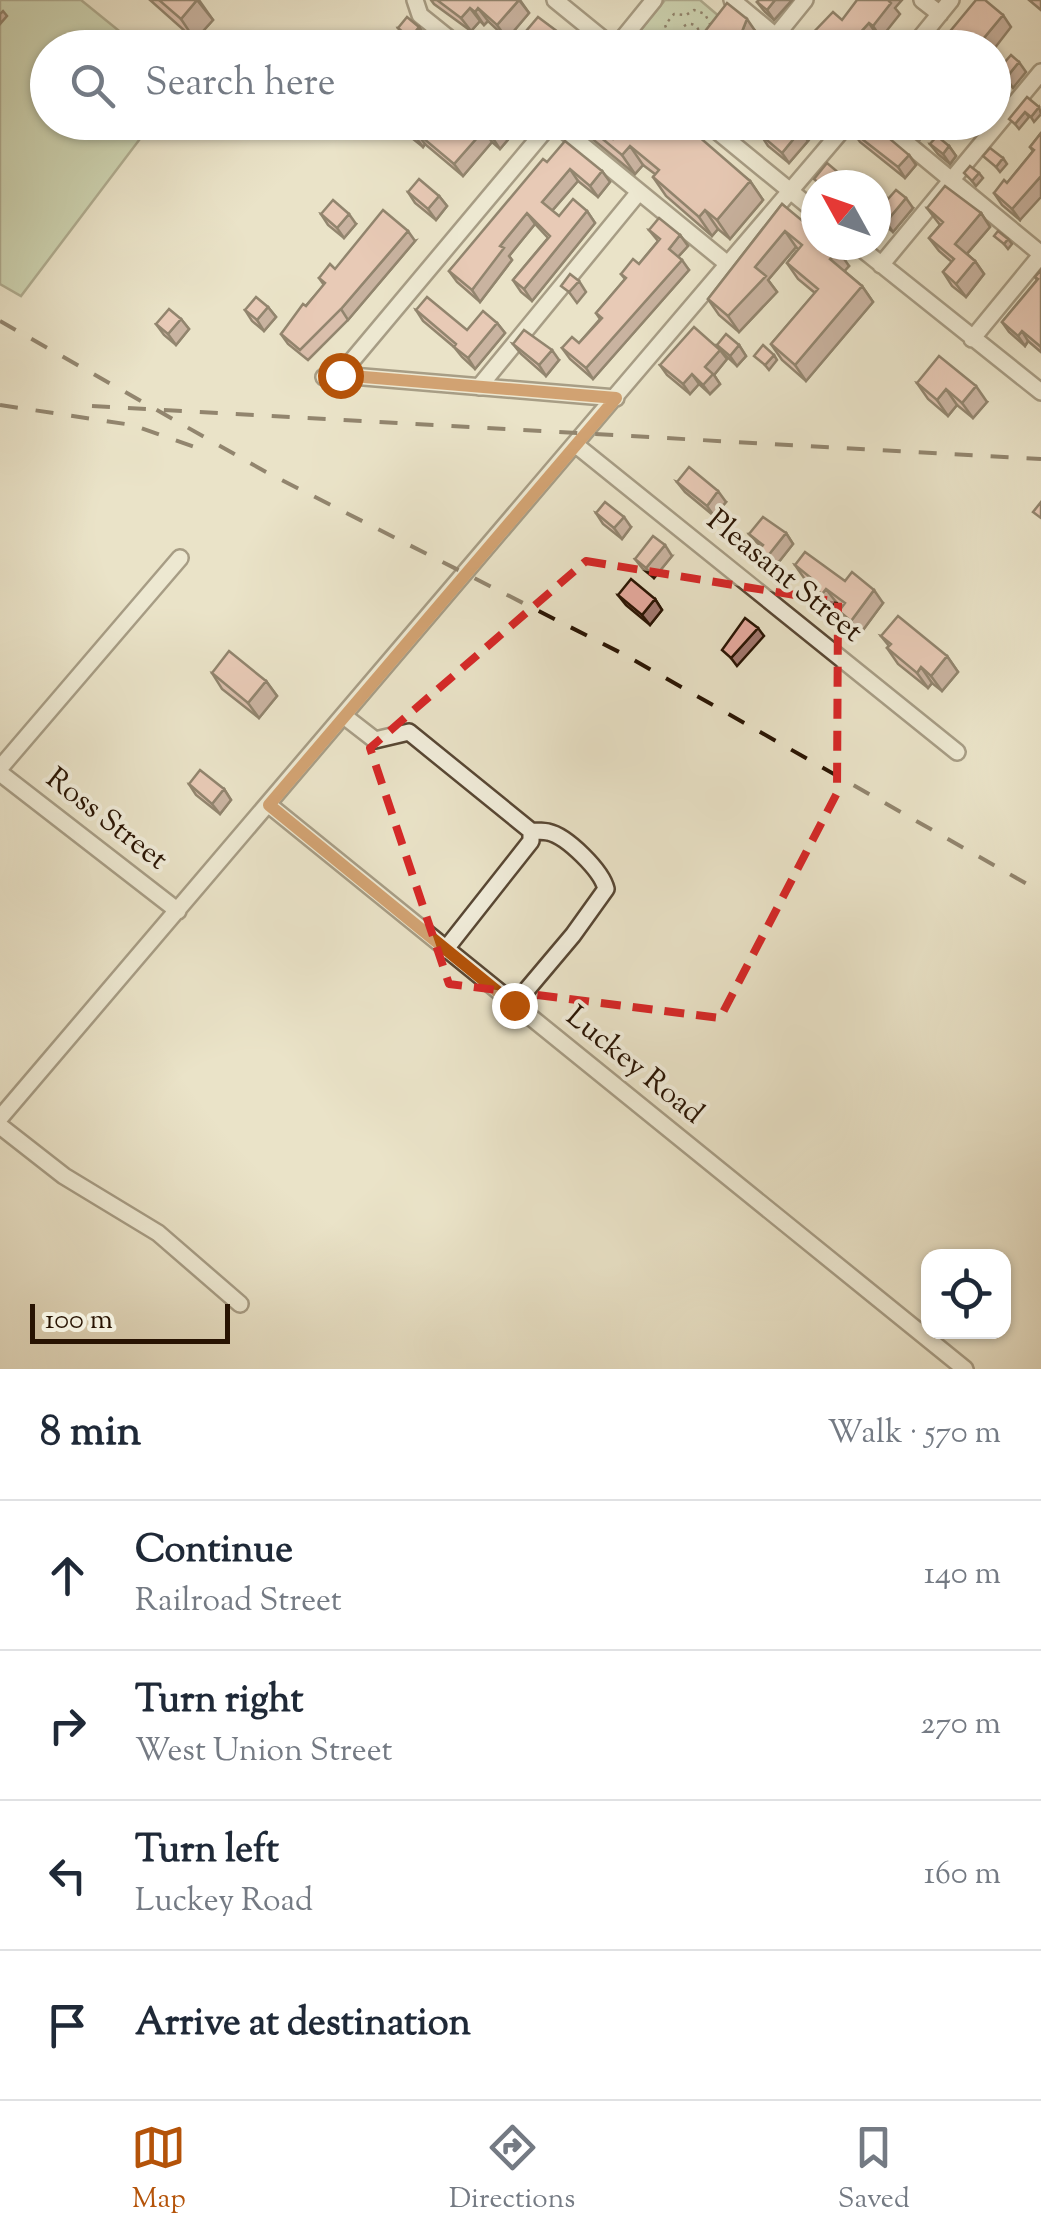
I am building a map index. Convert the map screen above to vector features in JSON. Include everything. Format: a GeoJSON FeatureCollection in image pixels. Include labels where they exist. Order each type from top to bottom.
{"type":"FeatureCollection","features":[{"type":"Feature","properties":{"kind":"street"},"geometry":{"type":"LineString","coordinates":[[415,0],[420,15],[438,30]]}},
{"type":"Feature","properties":{"kind":"street"},"geometry":{"type":"LineString","coordinates":[[556,0],[592,30]]}},
{"type":"Feature","properties":{"kind":"street"},"geometry":{"type":"LineString","coordinates":[[629,30],[654,0]]}},
{"type":"Feature","properties":{"kind":"street"},"geometry":{"type":"LineString","coordinates":[[732,0],[760,30]]}},
{"type":"Feature","properties":{"kind":"street"},"geometry":{"type":"LineString","coordinates":[[780,30],[804,0]]}},
{"type":"Feature","properties":{"kind":"street"},"geometry":{"type":"LineString","coordinates":[[922,0],[940,14]]}},
{"type":"Feature","properties":{"kind":"street"},"geometry":{"type":"LineString","coordinates":[[927,30],[951,0]]}},
{"type":"Feature","properties":{"kind":"street"},"geometry":{"type":"LineString","coordinates":[[1011,108],[1041,72]]}},
{"type":"Feature","properties":{"kind":"street"},"geometry":{"type":"LineString","coordinates":[[537,140],[332,376],[616,398]]}},
{"type":"Feature","properties":{"kind":"street"},"geometry":{"type":"LineString","coordinates":[[575,140],[730,266]]}},
{"type":"Feature","properties":{"kind":"street"},"geometry":{"type":"LineString","coordinates":[[728,140],[801,200]]}},
{"type":"Feature","properties":{"kind":"street"},"geometry":{"type":"LineString","coordinates":[[0,1118],[835,140]]}},
{"type":"Feature","properties":{"kind":"street"},"geometry":{"type":"LineString","coordinates":[[903,140],[1041,254],[972,338]]}},
{"type":"Feature","properties":{"kind":"street"},"geometry":{"type":"LineString","coordinates":[[881,265],[984,140]]}},
{"type":"Feature","properties":{"kind":"street"},"geometry":{"type":"LineString","coordinates":[[479,388],[639,192]]}},
{"type":"Feature","properties":{"kind":"street"},"geometry":{"type":"LineString","coordinates":[[875,260],[1041,392]]}},
{"type":"Feature","properties":{"kind":"street","name":"Pleasant Street"},"geometry":{"type":"LineString","coordinates":[[576,445],[957,752]]}},
{"type":"Feature","properties":{"kind":"street"},"geometry":{"type":"LineString","coordinates":[[0,770],[180,558]]}},
{"type":"Feature","properties":{"kind":"street"},"geometry":{"type":"LineString","coordinates":[[344,716],[375,740],[409,732],[531,831],[550,832],[564,840],[602,875],[606,889],[514,1005]]}},
{"type":"Feature","properties":{"kind":"street","name":"Ross Street"},"geometry":{"type":"LineString","coordinates":[[0,770],[178,910]]}},
{"type":"Feature","properties":{"kind":"street","name":"Luckey Road"},"geometry":{"type":"LineString","coordinates":[[269,805],[965,1369]]}},
{"type":"Feature","properties":{"kind":"street"},"geometry":{"type":"LineString","coordinates":[[445,950],[531,842],[531,831]]}},
{"type":"Feature","properties":{"kind":"street"},"geometry":{"type":"LineString","coordinates":[[0,1126],[64,1176],[158,1233],[240,1304]]}},
{"type":"Feature","properties":{"kind":"path"},"geometry":{"type":"LineString","coordinates":[[667,30],[668,18],[694,10],[705,14],[711,22],[708,30]]}},
{"type":"Feature","properties":{"kind":"path"},"geometry":{"type":"LineString","coordinates":[[688,14],[689,24]]}},
{"type":"Feature","properties":{"kind":"path"},"geometry":{"type":"LineString","coordinates":[[682,30],[689,24],[697,30]]}},
{"type":"Feature","properties":{"kind":"highlighted area"},"geometry":{"type":"Polygon","coordinates":[[[586,561],[838,602],[837,793],[720,1018],[449,984],[370,748],[586,561]]]}},
{"type":"Feature","properties":{"kind":"green space"},"geometry":{"type":"Polygon","coordinates":[[[0,0],[81,0],[118,30],[30,30],[30,140],[139,140],[21,296],[0,284],[0,0]]]}},
{"type":"Feature","properties":{"kind":"green space"},"geometry":{"type":"Polygon","coordinates":[[[665,0],[700,0],[734,29],[733,30],[641,30],[665,0]]]}},
{"type":"Feature","properties":{"kind":"building"},"geometry":{"type":"Polygon","coordinates":[[[159,0],[197,0],[181,19],[159,0]]]}},
{"type":"Feature","properties":{"kind":"building"},"geometry":{"type":"Polygon","coordinates":[[[437,0],[519,0],[497,25],[478,8],[475,12],[470,8],[461,18],[437,0]]]}},
{"type":"Feature","properties":{"kind":"building"},"geometry":{"type":"Polygon","coordinates":[[[759,0],[775,0],[767,10],[759,0]]]}},
{"type":"Feature","properties":{"kind":"building"},"geometry":{"type":"Polygon","coordinates":[[[857,0],[891,3],[873,26],[869,23],[863,30],[816,30],[833,12],[842,20],[857,0]]]}},
{"type":"Feature","properties":{"kind":"building"},"geometry":{"type":"Polygon","coordinates":[[[976,0],[985,0],[1003,15],[991,30],[951,30],[976,0]]]}},
{"type":"Feature","properties":{"kind":"building"},"geometry":{"type":"Polygon","coordinates":[[[727,3],[747,19],[743,30],[706,30],[727,3]]]}},
{"type":"Feature","properties":{"kind":"building"},"geometry":{"type":"Polygon","coordinates":[[[407,17],[419,27],[417,30],[398,28],[407,17]]]}},
{"type":"Feature","properties":{"kind":"building"},"geometry":{"type":"Polygon","coordinates":[[[538,17],[555,30],[527,30],[538,17]]]}},
{"type":"Feature","properties":{"kind":"building"},"geometry":{"type":"Polygon","coordinates":[[[1011,55],[1019,62],[1011,72],[1011,55]]]}},
{"type":"Feature","properties":{"kind":"building"},"geometry":{"type":"Polygon","coordinates":[[[1027,97],[1039,107],[1031,117],[1025,112],[1015,124],[1011,117],[1027,97]]]}},
{"type":"Feature","properties":{"kind":"building"},"geometry":{"type":"Polygon","coordinates":[[[1041,133],[1041,176],[1012,209],[994,193],[1034,150],[1030,147],[1041,133]]]}},
{"type":"Feature","properties":{"kind":"building"},"geometry":{"type":"Polygon","coordinates":[[[426,140],[475,140],[454,164],[426,140]]]}},
{"type":"Feature","properties":{"kind":"building"},"geometry":{"type":"Polygon","coordinates":[[[604,140],[703,140],[750,181],[717,220],[705,210],[699,217],[653,177],[659,170],[630,146],[622,155],[604,140]]]}},
{"type":"Feature","properties":{"kind":"building"},"geometry":{"type":"Polygon","coordinates":[[[767,140],[793,140],[782,153],[767,140]]]}},
{"type":"Feature","properties":{"kind":"building"},"geometry":{"type":"Polygon","coordinates":[[[863,140],[891,140],[909,155],[898,167],[863,140]]]}},
{"type":"Feature","properties":{"kind":"building"},"geometry":{"type":"Polygon","coordinates":[[[942,140],[949,146],[943,154],[930,144],[942,140]]]}},
{"type":"Feature","properties":{"kind":"building"},"geometry":{"type":"Polygon","coordinates":[[[565,141],[602,171],[590,186],[570,169],[542,202],[559,216],[573,199],[587,211],[524,289],[513,280],[550,236],[527,213],[472,290],[449,271],[543,159],[547,162],[565,141]]]}},
{"type":"Feature","properties":{"kind":"building"},"geometry":{"type":"Polygon","coordinates":[[[990,148],[1003,158],[996,167],[983,156],[990,148]]]}},
{"type":"Feature","properties":{"kind":"building"},"geometry":{"type":"Polygon","coordinates":[[[970,166],[979,173],[972,181],[964,173],[970,166]]]}},
{"type":"Feature","properties":{"kind":"building"},"geometry":{"type":"Polygon","coordinates":[[[419,179],[439,196],[428,209],[408,192],[419,179]]]}},
{"type":"Feature","properties":{"kind":"building"},"geometry":{"type":"Polygon","coordinates":[[[945,186],[981,213],[955,244],[975,261],[956,284],[943,272],[954,259],[929,238],[943,222],[927,208],[945,186]]]}},
{"type":"Feature","properties":{"kind":"building"},"geometry":{"type":"Polygon","coordinates":[[[896,190],[906,198],[891,216],[891,196],[896,190]]]}},
{"type":"Feature","properties":{"kind":"building"},"geometry":{"type":"Polygon","coordinates":[[[333,200],[349,214],[337,228],[321,214],[333,200]]]}},
{"type":"Feature","properties":{"kind":"building"},"geometry":{"type":"Polygon","coordinates":[[[782,204],[801,220],[801,244],[785,231],[755,267],[766,276],[728,316],[708,299],[782,204]]]}},
{"type":"Feature","properties":{"kind":"building"},"geometry":{"type":"Polygon","coordinates":[[[383,210],[408,231],[300,350],[281,334],[325,283],[319,278],[330,264],[335,269],[383,210]]]}},
{"type":"Feature","properties":{"kind":"building"},"geometry":{"type":"Polygon","coordinates":[[[659,218],[680,235],[669,249],[682,260],[586,368],[562,348],[572,337],[579,343],[602,318],[596,313],[626,278],[621,274],[633,259],[639,264],[660,239],[649,230],[659,218]]]}},
{"type":"Feature","properties":{"kind":"building"},"geometry":{"type":"Polygon","coordinates":[[[998,231],[1008,239],[1004,244],[994,236],[998,231]]]}},
{"type":"Feature","properties":{"kind":"building"},"geometry":{"type":"Polygon","coordinates":[[[801,246],[801,260],[831,260],[862,286],[795,365],[771,344],[818,289],[787,263],[801,246]]]}},
{"type":"Feature","properties":{"kind":"building"},"geometry":{"type":"Polygon","coordinates":[[[1041,270],[1041,347],[1022,331],[1018,336],[1002,322],[1041,270]]]}},
{"type":"Feature","properties":{"kind":"building"},"geometry":{"type":"Polygon","coordinates":[[[570,274],[579,281],[569,292],[561,286],[570,274]]]}},
{"type":"Feature","properties":{"kind":"building"},"geometry":{"type":"Polygon","coordinates":[[[256,297],[268,307],[257,320],[245,310],[256,297]]]}},
{"type":"Feature","properties":{"kind":"building"},"geometry":{"type":"Polygon","coordinates":[[[427,297],[467,330],[483,311],[497,323],[468,358],[416,310],[427,297]]]}},
{"type":"Feature","properties":{"kind":"building"},"geometry":{"type":"Polygon","coordinates":[[[169,309],[181,319],[168,334],[156,324],[169,309]]]}},
{"type":"Feature","properties":{"kind":"building"},"geometry":{"type":"Polygon","coordinates":[[[694,327],[720,350],[705,367],[713,374],[703,385],[692,374],[683,384],[660,365],[694,327]]]}},
{"type":"Feature","properties":{"kind":"building"},"geometry":{"type":"Polygon","coordinates":[[[524,330],[552,350],[539,365],[513,344],[524,330]]]}},
{"type":"Feature","properties":{"kind":"building"},"geometry":{"type":"Polygon","coordinates":[[[726,334],[739,345],[730,356],[717,345],[726,334]]]}},
{"type":"Feature","properties":{"kind":"building"},"geometry":{"type":"Polygon","coordinates":[[[763,345],[774,355],[765,365],[754,356],[763,345]]]}},
{"type":"Feature","properties":{"kind":"building"},"geometry":{"type":"Polygon","coordinates":[[[939,356],[976,386],[962,403],[946,389],[937,400],[917,383],[939,356]]]}},
{"type":"Feature","properties":{"kind":"building"},"geometry":{"type":"Polygon","coordinates":[[[689,467],[718,491],[707,506],[677,482],[689,467]]]}},
{"type":"Feature","properties":{"kind":"building"},"geometry":{"type":"Polygon","coordinates":[[[605,502],[624,517],[614,528],[596,513],[605,502]]]}},
{"type":"Feature","properties":{"kind":"building"},"geometry":{"type":"Polygon","coordinates":[[[1041,502],[1041,518],[1033,512],[1041,502]]]}},
{"type":"Feature","properties":{"kind":"building"},"geometry":{"type":"Polygon","coordinates":[[[763,517],[786,533],[767,557],[759,550],[763,545],[749,534],[763,517]]]}},
{"type":"Feature","properties":{"kind":"building"},"geometry":{"type":"Polygon","coordinates":[[[653,536],[665,545],[646,568],[635,559],[653,536]]]}},
{"type":"Feature","properties":{"kind":"building"},"geometry":{"type":"Polygon","coordinates":[[[805,552],[845,581],[852,572],[874,590],[851,621],[839,611],[845,603],[826,589],[822,594],[795,565],[805,552]]]}},
{"type":"Feature","properties":{"kind":"building"},"geometry":{"type":"Polygon","coordinates":[[[631,579],[655,599],[642,615],[618,595],[631,579]]]}},
{"type":"Feature","properties":{"kind":"building"},"geometry":{"type":"Polygon","coordinates":[[[898,616],[947,656],[931,676],[921,667],[917,673],[887,648],[891,644],[881,636],[898,616]]]}},
{"type":"Feature","properties":{"kind":"building"},"geometry":{"type":"Polygon","coordinates":[[[745,618],[758,628],[731,658],[722,650],[745,618]]]}},
{"type":"Feature","properties":{"kind":"building"},"geometry":{"type":"Polygon","coordinates":[[[229,651],[266,681],[248,703],[212,673],[229,651]]]}},
{"type":"Feature","properties":{"kind":"building"},"geometry":{"type":"Polygon","coordinates":[[[200,770],[224,789],[212,804],[189,784],[200,770]]]}},
{"type":"Feature","properties":{"kind":"railway"},"geometry":{"type":"LineString","coordinates":[[0,321],[266,472],[625,655],[1041,892]]}},
{"type":"Feature","properties":{"kind":"railway"},"geometry":{"type":"LineString","coordinates":[[0,405],[132,425],[209,452]]}},
{"type":"Feature","properties":{"kind":"railway"},"geometry":{"type":"LineString","coordinates":[[92,406],[1041,459]]}},
{"type":"Feature","properties":{"kind":"route"},"geometry":{"type":"LineString","coordinates":[[340,375],[616,398],[269,805],[514,1005]]}}]}
